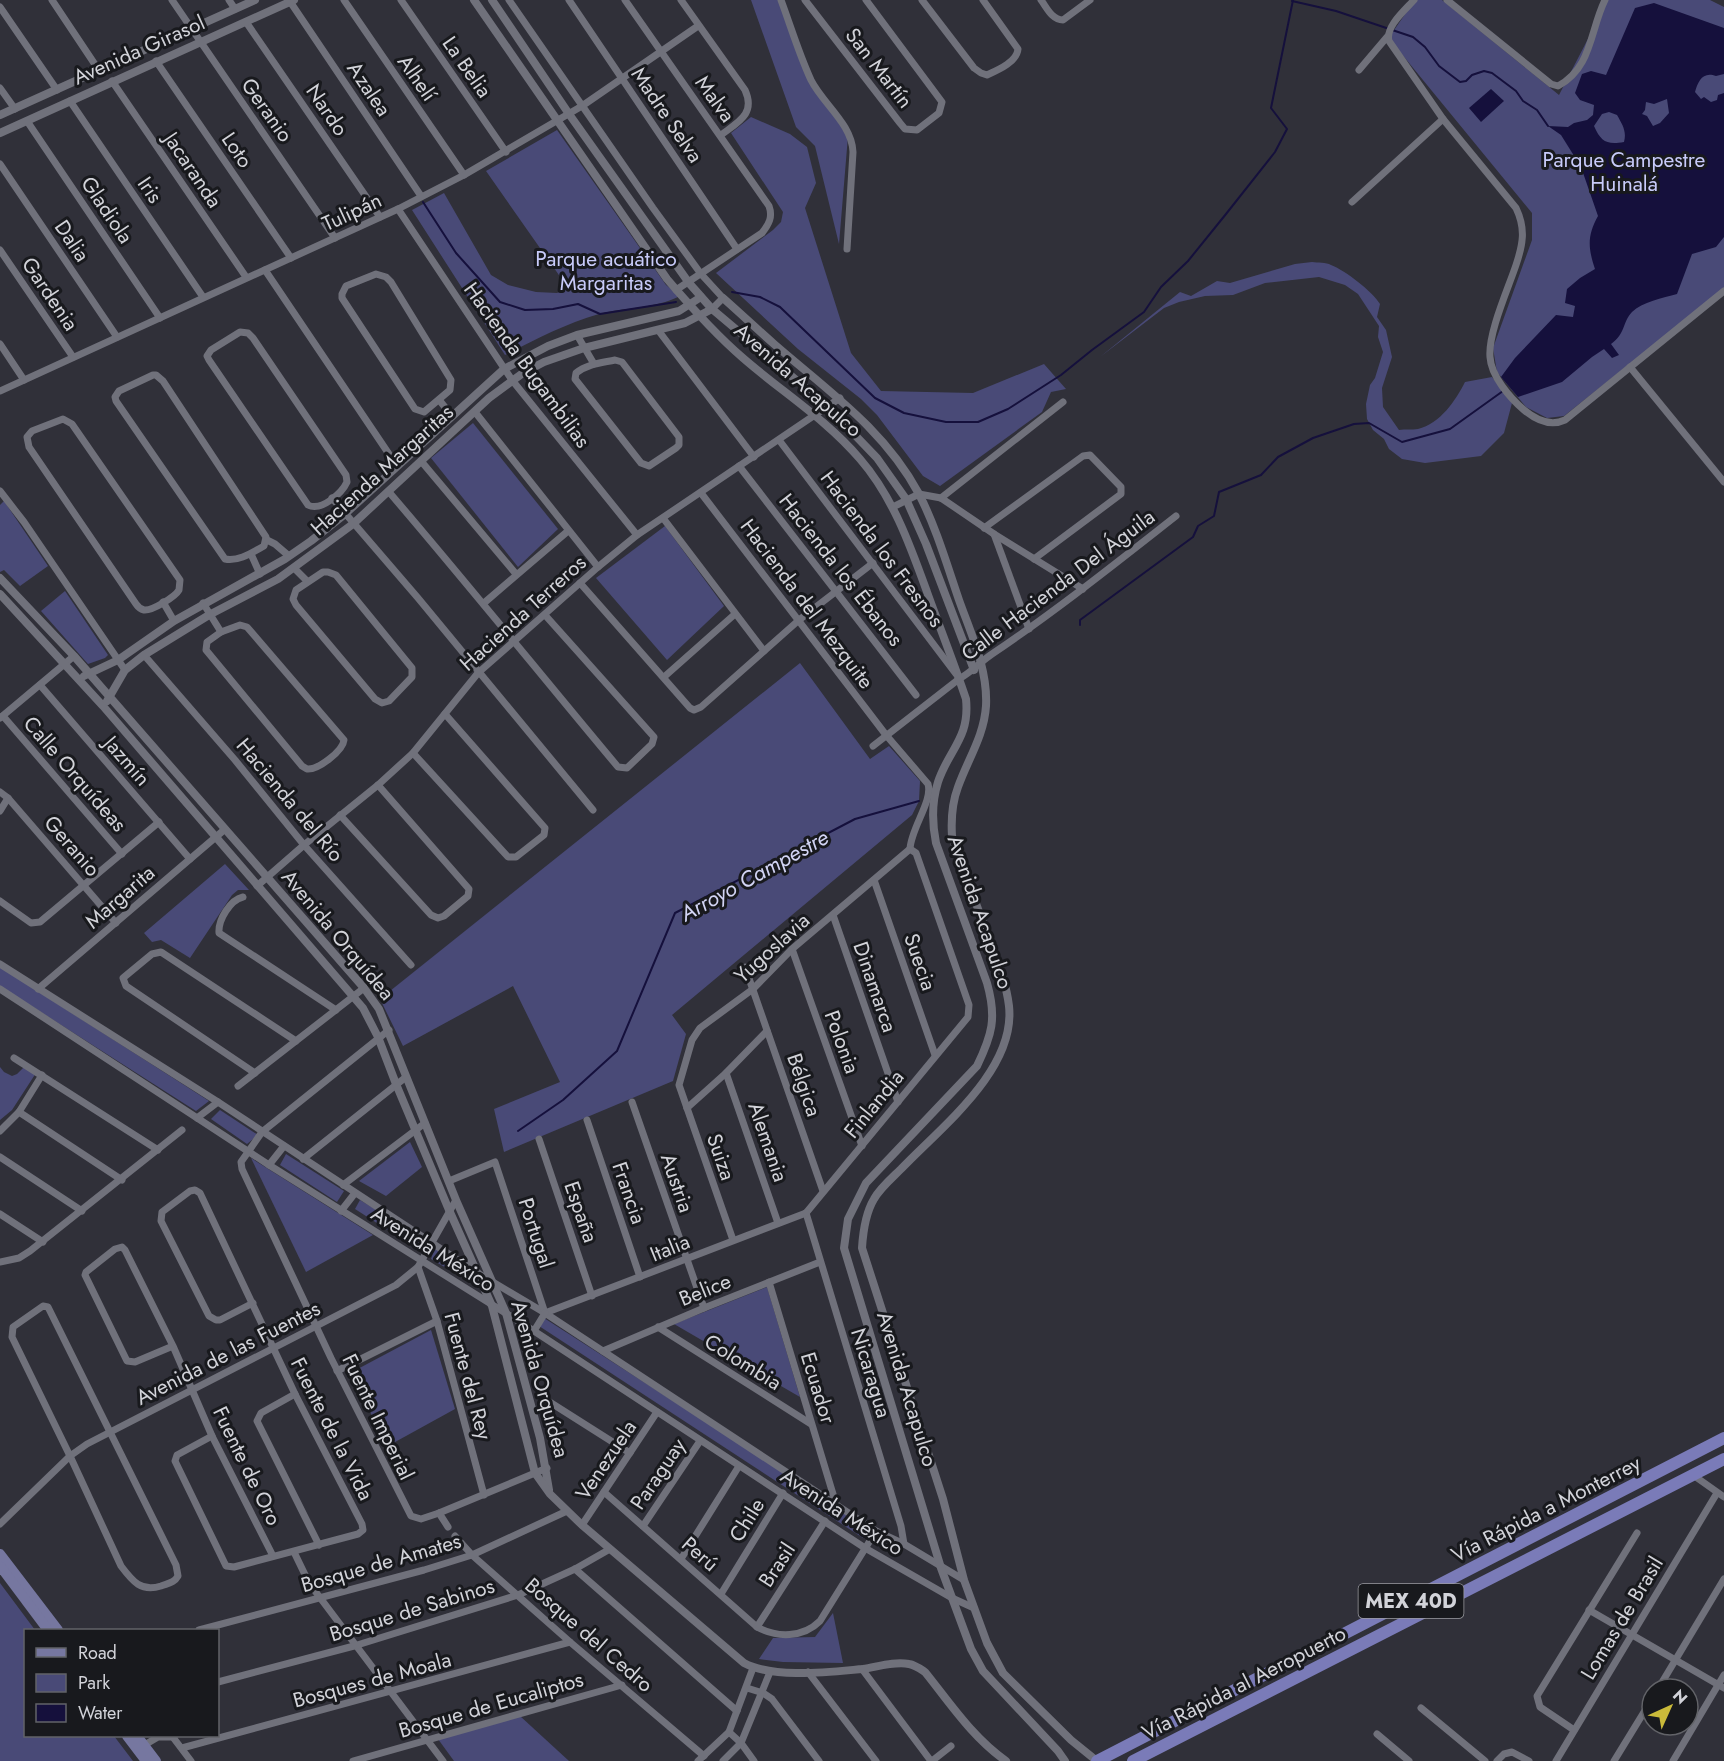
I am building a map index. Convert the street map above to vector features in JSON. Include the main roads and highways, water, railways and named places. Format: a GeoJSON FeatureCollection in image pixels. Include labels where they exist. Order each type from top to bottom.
{"type":"FeatureCollection","features":[{"type":"Feature","properties":{"kind":"highway","name":"Vía Rápida a Monterrey"},"geometry":{"type":"LineString","coordinates":[[1097,1761],[1724,1438]]}},
{"type":"Feature","properties":{"kind":"highway","name":"Vía Rápida al Aeropuerto"},"geometry":{"type":"LineString","coordinates":[[1133,1761],[1724,1459]]}},
{"type":"Feature","properties":{"kind":"main road"},"geometry":{"type":"LineString","coordinates":[[0,1554],[57,1629]]}},
{"type":"Feature","properties":{"kind":"main road"},"geometry":{"type":"LineString","coordinates":[[0,1566],[47,1629]]}},
{"type":"Feature","properties":{"kind":"main road"},"geometry":{"type":"LineString","coordinates":[[132,1738],[144,1746],[156,1761]]}},
{"type":"Feature","properties":{"kind":"main road"},"geometry":{"type":"LineString","coordinates":[[132,1738],[146,1761]]}},
{"type":"Feature","properties":{"kind":"water"},"geometry":{"type":"Polygon","coordinates":[[[1654,3],[1724,28],[1724,74],[1704,76],[1695,92],[1701,99],[1704,97],[1711,102],[1724,93],[1724,237],[1716,247],[1692,254],[1677,294],[1647,303],[1632,312],[1622,332],[1611,344],[1619,355],[1612,358],[1604,349],[1562,382],[1518,397],[1501,377],[1515,358],[1556,315],[1573,317],[1575,306],[1565,303],[1567,289],[1595,269],[1590,242],[1598,216],[1581,167],[1561,135],[1548,126],[1568,127],[1587,120],[1593,115],[1594,105],[1580,100],[1575,93],[1582,74],[1591,71],[1606,75],[1635,8],[1654,3]],[[1667,99],[1654,104],[1646,102],[1642,114],[1647,116],[1653,126],[1660,123],[1669,113],[1667,99]],[[1609,112],[1602,114],[1594,126],[1605,141],[1624,142],[1625,134],[1617,115],[1609,112]]]}},
{"type":"Feature","properties":{"kind":"water"},"geometry":{"type":"Polygon","coordinates":[[[1491,89],[1504,101],[1481,122],[1469,108],[1491,89]]]}},
{"type":"Feature","properties":{"kind":"waterway"},"geometry":{"type":"LineString","coordinates":[[732,292],[760,297],[780,307],[875,398],[904,413],[946,422],[978,422],[1008,409],[1061,375],[1144,312],[1161,287],[1188,261],[1275,152],[1287,129],[1271,108],[1293,0]]}},
{"type":"Feature","properties":{"kind":"waterway"},"geometry":{"type":"LineString","coordinates":[[1292,1],[1336,11],[1413,37],[1425,47],[1439,66],[1460,82],[1484,71],[1492,73],[1516,91],[1523,101],[1537,110],[1548,126]]}},
{"type":"Feature","properties":{"kind":"waterway"},"geometry":{"type":"LineString","coordinates":[[423,202],[456,253],[500,302],[525,310],[553,309],[578,304],[600,314],[676,302]]}},
{"type":"Feature","properties":{"kind":"waterway","name":"Arroyo Campestre"},"geometry":{"type":"LineString","coordinates":[[1080,625],[1080,620],[1193,537],[1198,526],[1214,516],[1219,492],[1261,475],[1278,457],[1313,438],[1354,424],[1369,423],[1402,442],[1450,429],[1503,391]]}},
{"type":"Feature","properties":{"kind":"waterway","name":"Arroyo Campestre"},"geometry":{"type":"LineString","coordinates":[[518,1131],[563,1100],[617,1051],[675,913],[855,819],[919,801]]}},
{"type":"Feature","properties":{"kind":"park label","name":"Parque Campestre Huinalá"},"geometry":{"type":"Point","coordinates":[1624,172]}},
{"type":"Feature","properties":{"kind":"park label","name":"Parque acuático Margaritas"},"geometry":{"type":"Point","coordinates":[606,271]}}]}
